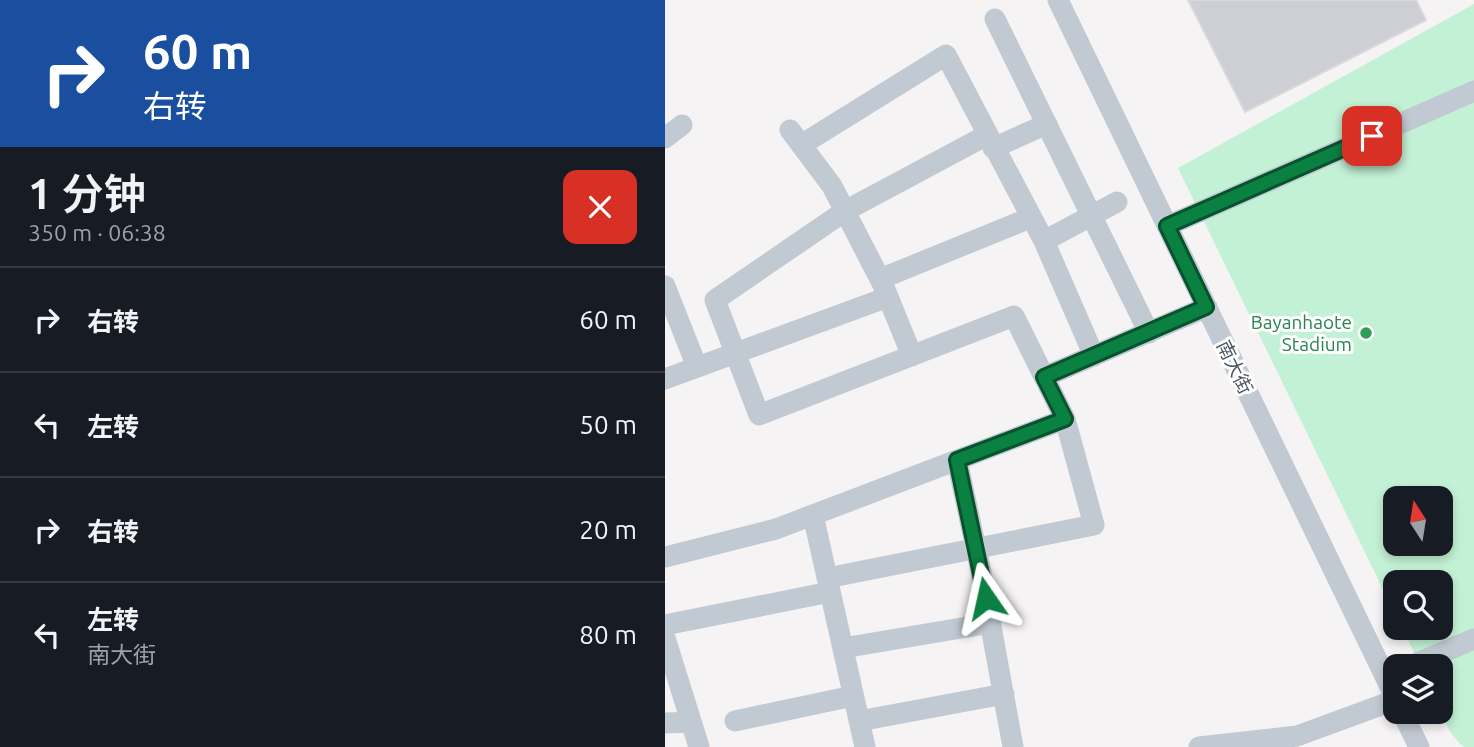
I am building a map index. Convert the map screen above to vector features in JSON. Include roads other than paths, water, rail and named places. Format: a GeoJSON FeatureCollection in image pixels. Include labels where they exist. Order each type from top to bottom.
{"type":"FeatureCollection","features":[{"type":"Feature","properties":{"kind":"street","name":"南大街"},"geometry":{"type":"LineString","coordinates":[[1058,0],[1206,307],[1383,660]]}},
{"type":"Feature","properties":{"kind":"street"},"geometry":{"type":"LineString","coordinates":[[995,19],[1149,333]]}},
{"type":"Feature","properties":{"kind":"street"},"geometry":{"type":"LineString","coordinates":[[912,356],[884,288],[832,186],[796,138],[946,55],[1044,241],[1094,356]]}},
{"type":"Feature","properties":{"kind":"street"},"geometry":{"type":"LineString","coordinates":[[1167,226],[1474,91]]}},
{"type":"Feature","properties":{"kind":"street"},"geometry":{"type":"LineString","coordinates":[[665,625],[976,547],[1094,525],[1065,419],[1014,316],[759,415],[715,300],[845,212],[990,142],[1047,124]]}},
{"type":"Feature","properties":{"kind":"street"},"geometry":{"type":"LineString","coordinates":[[665,138],[683,125]]}},
{"type":"Feature","properties":{"kind":"street"},"geometry":{"type":"LineString","coordinates":[[1044,241],[1117,202]]}},
{"type":"Feature","properties":{"kind":"street"},"geometry":{"type":"LineString","coordinates":[[665,379],[884,288],[1030,218]]}},
{"type":"Feature","properties":{"kind":"street"},"geometry":{"type":"LineString","coordinates":[[665,286],[697,367]]}},
{"type":"Feature","properties":{"kind":"street"},"geometry":{"type":"LineString","coordinates":[[1044,377],[1206,307]]}},
{"type":"Feature","properties":{"kind":"street"},"geometry":{"type":"LineString","coordinates":[[665,557],[776,529],[1065,419]]}},
{"type":"Feature","properties":{"kind":"street"},"geometry":{"type":"LineString","coordinates":[[957,460],[991,623],[1013,747]]}},
{"type":"Feature","properties":{"kind":"street"},"geometry":{"type":"LineString","coordinates":[[813,515],[865,747]]}},
{"type":"Feature","properties":{"kind":"street"},"geometry":{"type":"LineString","coordinates":[[843,648],[991,623]]}},
{"type":"Feature","properties":{"kind":"street"},"geometry":{"type":"LineString","coordinates":[[665,638],[669,661],[699,747]]}},
{"type":"Feature","properties":{"kind":"street"},"geometry":{"type":"LineString","coordinates":[[1439,654],[1474,639]]}},
{"type":"Feature","properties":{"kind":"street"},"geometry":{"type":"LineString","coordinates":[[859,721],[1004,694]]}},
{"type":"Feature","properties":{"kind":"street"},"geometry":{"type":"LineString","coordinates":[[735,721],[853,696]]}},
{"type":"Feature","properties":{"kind":"street"},"geometry":{"type":"LineString","coordinates":[[1199,747],[1297,736],[1383,703]]}},
{"type":"Feature","properties":{"kind":"street"},"geometry":{"type":"LineString","coordinates":[[665,723],[691,722]]}},
{"type":"Feature","properties":{"kind":"street"},"geometry":{"type":"LineString","coordinates":[[1408,724],[1419,747]]}},
{"type":"Feature","properties":{"kind":"place","name":"Bayanhaote Stadium"},"geometry":{"type":"Point","coordinates":[1366,333]}}]}
